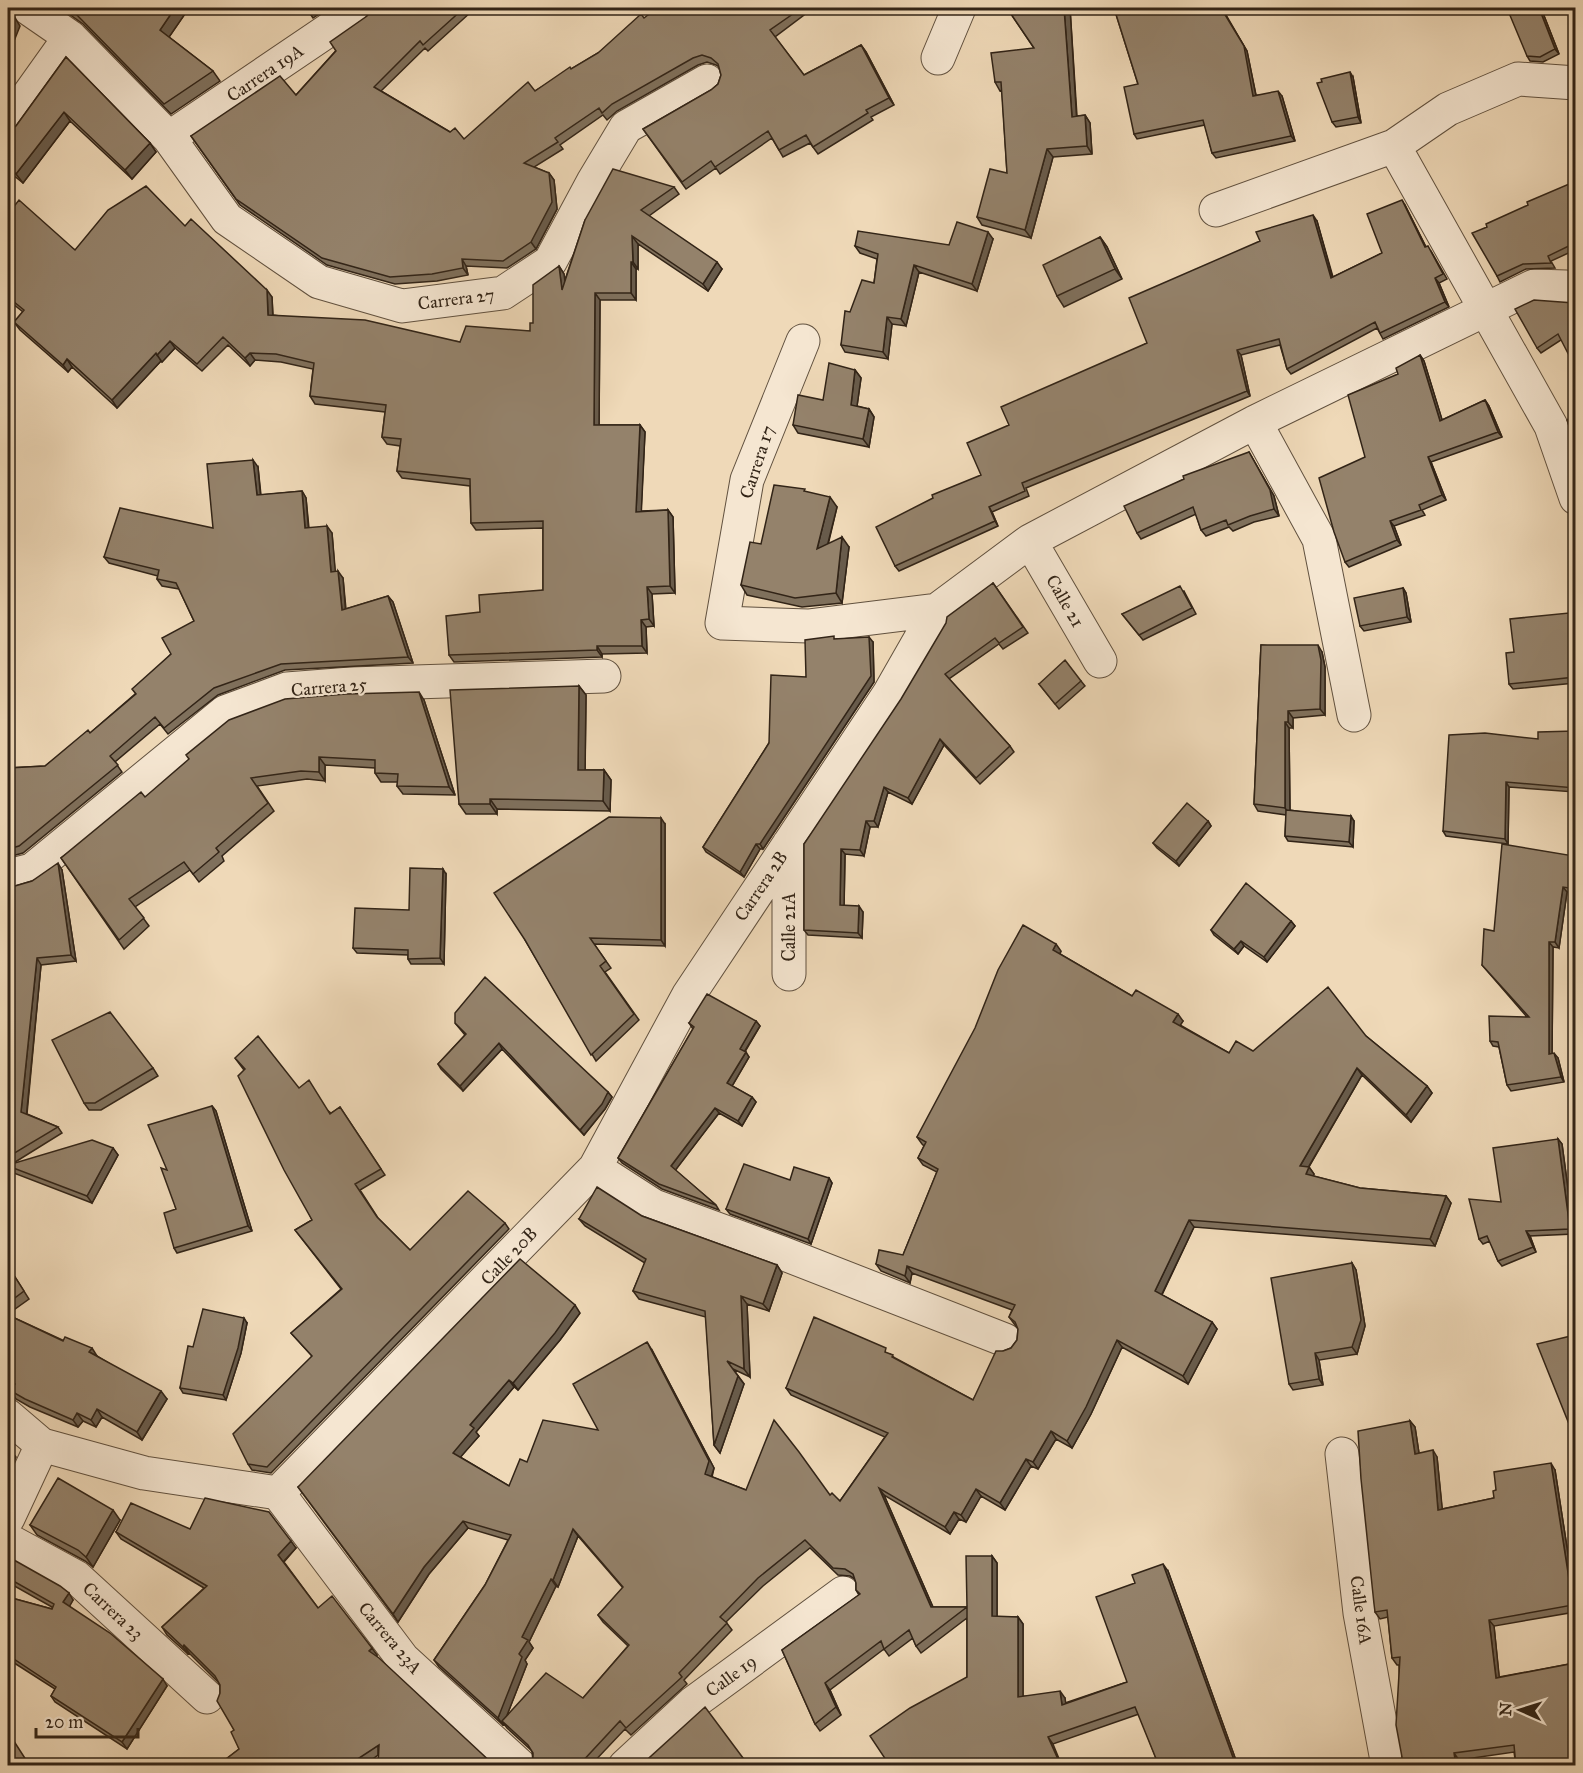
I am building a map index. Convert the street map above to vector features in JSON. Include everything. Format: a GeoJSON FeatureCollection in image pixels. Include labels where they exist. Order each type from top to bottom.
{"type":"FeatureCollection","features":[{"type":"Feature","properties":{"kind":"street","name":"Carrera 27"},"geometry":{"type":"LineString","coordinates":[[28,8],[69,37],[169,138],[227,219],[320,282],[402,306],[503,293],[550,262],[626,127],[707,81]]}},
{"type":"Feature","properties":{"kind":"street","name":"Carrera 19A"},"geometry":{"type":"LineString","coordinates":[[169,138],[361,8]]}},
{"type":"Feature","properties":{"kind":"street"},"geometry":{"type":"LineString","coordinates":[[938,58],[959,8]]}},
{"type":"Feature","properties":{"kind":"street"},"geometry":{"type":"LineString","coordinates":[[8,124],[69,37]]}},
{"type":"Feature","properties":{"kind":"street"},"geometry":{"type":"LineString","coordinates":[[1216,210],[1394,146],[1448,110],[1518,79],[1575,83]]}},
{"type":"Feature","properties":{"kind":"street"},"geometry":{"type":"LineString","coordinates":[[1394,146],[1551,426],[1575,498]]}},
{"type":"Feature","properties":{"kind":"street"},"geometry":{"type":"LineString","coordinates":[[937,610],[1030,541],[1255,422],[1534,286],[1566,287],[1575,290]]}},
{"type":"Feature","properties":{"kind":"street","name":"Carrera 17"},"geometry":{"type":"LineString","coordinates":[[803,340],[747,480],[722,623],[808,626],[937,610]]}},
{"type":"Feature","properties":{"kind":"street"},"geometry":{"type":"LineString","coordinates":[[1255,422],[1319,539],[1354,715]]}},
{"type":"Feature","properties":{"kind":"street","name":"Calle 21"},"geometry":{"type":"LineString","coordinates":[[1030,541],[1100,661]]}},
{"type":"Feature","properties":{"kind":"street","name":"Carrera 2B"},"geometry":{"type":"LineString","coordinates":[[595,1168],[688,996],[889,694],[937,610]]}},
{"type":"Feature","properties":{"kind":"street","name":"Carrera 25"},"geometry":{"type":"LineString","coordinates":[[8,876],[32,870],[225,712],[287,689],[351,684],[604,676]]}},
{"type":"Feature","properties":{"kind":"street","name":"Calle 21A"},"geometry":{"type":"LineString","coordinates":[[789,844],[789,974]]}},
{"type":"Feature","properties":{"kind":"street"},"geometry":{"type":"LineString","coordinates":[[595,1168],[654,1206],[782,1252],[1005,1340]]}},
{"type":"Feature","properties":{"kind":"street","name":"Calle 20B"},"geometry":{"type":"LineString","coordinates":[[278,1493],[595,1168]]}},
{"type":"Feature","properties":{"kind":"street"},"geometry":{"type":"LineString","coordinates":[[8,1416],[42,1444],[144,1473],[278,1493]]}},
{"type":"Feature","properties":{"kind":"street"},"geometry":{"type":"LineString","coordinates":[[8,1518],[42,1444]]}},
{"type":"Feature","properties":{"kind":"street","name":"Calle 16A"},"geometry":{"type":"LineString","coordinates":[[1342,1454],[1360,1612],[1388,1766]]}},
{"type":"Feature","properties":{"kind":"street","name":"Carrera 23A"},"geometry":{"type":"LineString","coordinates":[[278,1493],[403,1659],[520,1766]]}},
{"type":"Feature","properties":{"kind":"street","name":"Carrera 23"},"geometry":{"type":"LineString","coordinates":[[8,1540],[76,1577],[207,1697]]}},
{"type":"Feature","properties":{"kind":"street","name":"Calle 19"},"geometry":{"type":"LineString","coordinates":[[625,1766],[693,1703],[843,1593]]}},
{"type":"Feature","properties":{"kind":"building"},"geometry":{"type":"Polygon","coordinates":[[[68,8],[175,8],[160,30],[213,71],[164,104],[68,8]]]}},
{"type":"Feature","properties":{"kind":"building"},"geometry":{"type":"Polygon","coordinates":[[[373,8],[464,8],[423,45],[420,41],[374,87],[450,132],[455,128],[464,139],[528,82],[535,91],[570,67],[571,69],[598,53],[641,14],[644,18],[657,8],[799,8],[770,30],[804,75],[861,45],[889,98],[866,110],[868,113],[813,147],[806,135],[779,150],[768,131],[715,167],[711,161],[682,182],[643,129],[718,84],[721,75],[718,64],[702,55],[693,58],[612,104],[602,113],[599,108],[555,138],[558,142],[524,163],[549,173],[552,202],[531,242],[503,261],[462,259],[463,268],[432,274],[390,277],[322,258],[236,199],[191,136],[280,76],[296,95],[336,51],[330,42],[367,16],[373,8]]]}},
{"type":"Feature","properties":{"kind":"building"},"geometry":{"type":"Polygon","coordinates":[[[1007,8],[1064,8],[1072,117],[1085,115],[1087,146],[1047,149],[1025,230],[977,217],[990,169],[1007,173],[1001,82],[995,82],[991,53],[1034,48],[1007,8]]]}},
{"type":"Feature","properties":{"kind":"building"},"geometry":{"type":"Polygon","coordinates":[[[1114,8],[1221,8],[1244,46],[1253,96],[1278,91],[1291,136],[1212,153],[1203,120],[1134,134],[1124,87],[1138,84],[1114,8]]]}},
{"type":"Feature","properties":{"kind":"building"},"geometry":{"type":"Polygon","coordinates":[[[1522,8],[1539,8],[1555,49],[1540,57],[1527,56],[1509,13],[1522,8]]]}},
{"type":"Feature","properties":{"kind":"building"},"geometry":{"type":"Polygon","coordinates":[[[8,10],[14,16],[8,32],[8,10]]]}},
{"type":"Feature","properties":{"kind":"building"},"geometry":{"type":"Polygon","coordinates":[[[66,57],[150,143],[125,170],[64,112],[16,174],[8,167],[8,132],[16,126],[66,57]]]}},
{"type":"Feature","properties":{"kind":"building"},"geometry":{"type":"Polygon","coordinates":[[[1350,72],[1358,117],[1332,122],[1317,83],[1322,82],[1321,79],[1350,72]]]}},
{"type":"Feature","properties":{"kind":"building"},"geometry":{"type":"Polygon","coordinates":[[[613,169],[674,187],[641,210],[717,262],[703,284],[632,236],[631,293],[595,293],[594,425],[640,425],[636,512],[668,510],[670,586],[647,587],[649,619],[641,620],[642,646],[597,646],[597,650],[449,655],[446,616],[480,612],[479,595],[543,590],[543,521],[471,523],[470,479],[397,471],[401,439],[382,437],[386,405],[310,396],[314,363],[276,354],[250,353],[245,358],[223,337],[197,364],[170,341],[112,400],[67,359],[63,365],[14,322],[24,310],[8,297],[8,214],[19,200],[75,250],[108,210],[146,186],[185,226],[191,219],[267,290],[268,315],[365,320],[460,342],[466,326],[530,331],[530,323],[533,323],[533,285],[559,266],[562,290],[585,220],[613,169]]]}},
{"type":"Feature","properties":{"kind":"building"},"geometry":{"type":"Polygon","coordinates":[[[1575,180],[1575,243],[1548,256],[1551,263],[1523,264],[1497,276],[1472,233],[1528,205],[1527,202],[1575,180]]]}},
{"type":"Feature","properties":{"kind":"building"},"geometry":{"type":"Polygon","coordinates":[[[1402,200],[1425,247],[1428,246],[1443,274],[1435,278],[1445,302],[1380,333],[1375,322],[1287,369],[1279,339],[1237,350],[1247,391],[1022,483],[1025,491],[989,507],[995,521],[895,566],[876,527],[933,498],[932,495],[981,475],[967,443],[1009,425],[1001,407],[1147,343],[1129,298],[1260,241],[1256,232],[1313,215],[1331,278],[1382,253],[1367,214],[1402,200]]]}},
{"type":"Feature","properties":{"kind":"building"},"geometry":{"type":"Polygon","coordinates":[[[957,222],[988,232],[972,284],[914,265],[901,319],[887,317],[883,352],[841,345],[845,311],[850,312],[862,280],[874,283],[878,254],[855,246],[858,231],[949,245],[957,222]]]}},
{"type":"Feature","properties":{"kind":"building"},"geometry":{"type":"Polygon","coordinates":[[[1100,237],[1115,269],[1057,296],[1043,265],[1100,237]]]}},
{"type":"Feature","properties":{"kind":"building"},"geometry":{"type":"Polygon","coordinates":[[[1534,300],[1574,303],[1575,367],[1558,334],[1537,348],[1515,309],[1534,300]]]}},
{"type":"Feature","properties":{"kind":"building"},"geometry":{"type":"Polygon","coordinates":[[[1420,355],[1440,421],[1485,400],[1498,432],[1428,457],[1442,495],[1419,505],[1421,510],[1390,521],[1397,540],[1345,562],[1319,478],[1365,457],[1348,395],[1398,374],[1396,368],[1420,355]]]}},
{"type":"Feature","properties":{"kind":"building"},"geometry":{"type":"Polygon","coordinates":[[[829,363],[855,370],[851,405],[869,409],[863,439],[793,425],[798,395],[823,400],[829,363]]]}},
{"type":"Feature","properties":{"kind":"building"},"geometry":{"type":"Polygon","coordinates":[[[1575,414],[1575,445],[1567,420],[1575,414]]]}},
{"type":"Feature","properties":{"kind":"building"},"geometry":{"type":"Polygon","coordinates":[[[1249,452],[1270,490],[1274,509],[1228,525],[1226,520],[1201,530],[1193,507],[1137,533],[1124,506],[1184,479],[1183,476],[1249,452]]]}},
{"type":"Feature","properties":{"kind":"building"},"geometry":{"type":"Polygon","coordinates":[[[253,460],[257,495],[302,491],[305,528],[327,526],[331,572],[338,571],[342,610],[388,596],[408,657],[281,664],[214,688],[164,728],[155,717],[110,756],[118,765],[19,846],[8,849],[8,768],[45,766],[88,730],[90,733],[136,694],[132,689],[171,654],[162,638],[194,621],[176,583],[157,579],[159,570],[104,557],[120,508],[213,528],[207,464],[253,460]]]}},
{"type":"Feature","properties":{"kind":"building"},"geometry":{"type":"Polygon","coordinates":[[[774,485],[805,489],[804,491],[830,497],[817,549],[842,537],[836,593],[795,598],[741,585],[750,542],[761,544],[774,485]]]}},
{"type":"Feature","properties":{"kind":"building"},"geometry":{"type":"Polygon","coordinates":[[[993,583],[1023,627],[999,643],[995,638],[945,674],[1010,746],[976,778],[940,739],[908,798],[884,787],[874,821],[866,821],[860,850],[841,849],[840,905],[859,906],[858,933],[804,930],[804,844],[901,699],[946,623],[947,617],[993,583]]]}},
{"type":"Feature","properties":{"kind":"building"},"geometry":{"type":"Polygon","coordinates":[[[1180,586],[1192,608],[1139,635],[1122,614],[1180,586]]]}},
{"type":"Feature","properties":{"kind":"building"},"geometry":{"type":"Polygon","coordinates":[[[1403,588],[1407,617],[1360,626],[1354,598],[1403,588]]]}},
{"type":"Feature","properties":{"kind":"building"},"geometry":{"type":"Polygon","coordinates":[[[1569,613],[1575,677],[1509,684],[1506,653],[1514,652],[1510,619],[1569,613]]]}},
{"type":"Feature","properties":{"kind":"building"},"geometry":{"type":"Polygon","coordinates":[[[834,636],[834,639],[869,637],[871,676],[760,844],[756,844],[740,872],[703,847],[769,743],[771,675],[806,677],[805,640],[834,636]]]}},
{"type":"Feature","properties":{"kind":"building"},"geometry":{"type":"Polygon","coordinates":[[[1261,645],[1318,645],[1321,660],[1320,709],[1288,711],[1288,722],[1285,722],[1285,808],[1254,804],[1261,645]]]}},
{"type":"Feature","properties":{"kind":"building"},"geometry":{"type":"Polygon","coordinates":[[[1065,660],[1081,681],[1055,704],[1039,684],[1065,660]]]}},
{"type":"Feature","properties":{"kind":"building"},"geometry":{"type":"Polygon","coordinates":[[[579,686],[578,770],[604,770],[603,801],[490,799],[490,804],[459,804],[450,690],[579,686]]]}},
{"type":"Feature","properties":{"kind":"building"},"geometry":{"type":"Polygon","coordinates":[[[419,692],[449,787],[397,786],[398,774],[375,773],[375,760],[319,757],[319,772],[301,771],[251,778],[268,803],[216,848],[219,852],[193,874],[184,862],[129,899],[144,918],[119,940],[61,858],[141,792],[145,797],[189,759],[186,755],[229,720],[285,699],[346,694],[419,692]]]}},
{"type":"Feature","properties":{"kind":"building"},"geometry":{"type":"Polygon","coordinates":[[[1575,731],[1575,788],[1506,782],[1505,839],[1443,831],[1449,735],[1485,733],[1538,739],[1538,732],[1575,731]]]}},
{"type":"Feature","properties":{"kind":"building"},"geometry":{"type":"Polygon","coordinates":[[[1187,803],[1208,821],[1176,861],[1153,843],[1187,803]]]}},
{"type":"Feature","properties":{"kind":"building"},"geometry":{"type":"Polygon","coordinates":[[[1286,810],[1351,816],[1349,842],[1285,836],[1286,810]]]}},
{"type":"Feature","properties":{"kind":"building"},"geometry":{"type":"Polygon","coordinates":[[[609,817],[661,818],[661,940],[590,938],[606,961],[600,966],[634,1014],[591,1055],[525,940],[494,893],[609,817]]]}},
{"type":"Feature","properties":{"kind":"building"},"geometry":{"type":"Polygon","coordinates":[[[1502,844],[1574,856],[1569,888],[1563,887],[1555,942],[1549,942],[1549,1054],[1554,1053],[1561,1077],[1507,1085],[1498,1042],[1490,1041],[1489,1016],[1529,1017],[1482,965],[1484,929],[1494,931],[1502,844]]]}},
{"type":"Feature","properties":{"kind":"building"},"geometry":{"type":"Polygon","coordinates":[[[58,863],[71,955],[37,958],[21,1112],[58,1127],[8,1157],[8,888],[32,881],[58,863]]]}},
{"type":"Feature","properties":{"kind":"building"},"geometry":{"type":"Polygon","coordinates":[[[410,868],[443,869],[440,958],[408,959],[408,950],[353,948],[355,908],[409,910],[410,868]]]}},
{"type":"Feature","properties":{"kind":"building"},"geometry":{"type":"Polygon","coordinates":[[[1246,883],[1291,921],[1264,957],[1241,941],[1234,949],[1211,930],[1246,883]]]}},
{"type":"Feature","properties":{"kind":"building"},"geometry":{"type":"Polygon","coordinates":[[[1023,925],[1056,944],[1053,950],[1132,996],[1136,990],[1178,1014],[1173,1022],[1229,1053],[1236,1041],[1253,1051],[1328,987],[1366,1036],[1427,1086],[1406,1115],[1357,1068],[1300,1166],[1309,1167],[1306,1174],[1360,1188],[1446,1196],[1430,1239],[1189,1220],[1155,1291],[1212,1322],[1183,1376],[1117,1340],[1086,1407],[1067,1441],[1051,1431],[1033,1462],[1026,1459],[1000,1503],[976,1489],[961,1515],[954,1512],[945,1527],[879,1488],[931,1607],[967,1607],[916,1646],[909,1630],[884,1649],[881,1641],[825,1683],[836,1707],[815,1724],[782,1650],[860,1594],[856,1590],[853,1574],[845,1569],[833,1568],[805,1540],[758,1578],[720,1617],[727,1623],[679,1673],[682,1677],[626,1728],[620,1721],[580,1764],[582,1766],[532,1766],[533,1753],[528,1745],[502,1721],[546,1673],[583,1698],[629,1645],[598,1615],[623,1587],[573,1529],[553,1580],[551,1579],[522,1637],[528,1640],[519,1654],[522,1657],[498,1718],[434,1660],[485,1585],[511,1535],[463,1521],[424,1567],[393,1614],[298,1487],[520,1259],[575,1305],[513,1383],[509,1380],[470,1425],[474,1428],[453,1453],[509,1486],[520,1459],[527,1462],[543,1420],[598,1430],[573,1384],[647,1342],[709,1461],[705,1474],[746,1490],[774,1420],[830,1495],[832,1493],[840,1501],[888,1433],[786,1388],[814,1317],[886,1348],[885,1352],[893,1355],[892,1357],[973,1400],[996,1351],[1011,1348],[1017,1340],[1018,1329],[1009,1317],[1015,1305],[907,1266],[905,1276],[876,1264],[879,1250],[903,1255],[938,1169],[918,1158],[926,1142],[917,1137],[975,1028],[998,970],[1023,925]]]}},
{"type":"Feature","properties":{"kind":"building"},"geometry":{"type":"Polygon","coordinates":[[[485,977],[608,1092],[602,1104],[580,1130],[499,1043],[460,1086],[438,1064],[466,1034],[455,1023],[455,1013],[485,977]]]}},
{"type":"Feature","properties":{"kind":"building"},"geometry":{"type":"Polygon","coordinates":[[[707,994],[756,1021],[740,1049],[746,1052],[727,1083],[752,1097],[738,1121],[715,1108],[671,1166],[716,1205],[659,1184],[618,1158],[694,1027],[689,1023],[707,994]]]}},
{"type":"Feature","properties":{"kind":"building"},"geometry":{"type":"Polygon","coordinates":[[[110,1012],[153,1068],[95,1103],[84,1103],[52,1040],[110,1012]]]}},
{"type":"Feature","properties":{"kind":"building"},"geometry":{"type":"Polygon","coordinates":[[[258,1036],[299,1088],[309,1080],[330,1114],[340,1107],[381,1169],[355,1184],[377,1217],[410,1250],[468,1191],[505,1223],[267,1467],[248,1464],[233,1434],[312,1356],[291,1333],[342,1289],[295,1230],[312,1220],[284,1170],[238,1076],[245,1069],[235,1058],[258,1036]]]}},
{"type":"Feature","properties":{"kind":"building"},"geometry":{"type":"Polygon","coordinates":[[[212,1106],[248,1226],[174,1248],[164,1213],[176,1209],[161,1168],[167,1170],[148,1125],[212,1106]]]}},
{"type":"Feature","properties":{"kind":"building"},"geometry":{"type":"Polygon","coordinates":[[[1558,1139],[1570,1229],[1526,1231],[1533,1247],[1498,1261],[1487,1236],[1479,1239],[1469,1199],[1501,1202],[1493,1148],[1558,1139]]]}},
{"type":"Feature","properties":{"kind":"building"},"geometry":{"type":"Polygon","coordinates":[[[92,1140],[113,1148],[87,1196],[8,1166],[8,1165],[92,1140]]]}},
{"type":"Feature","properties":{"kind":"building"},"geometry":{"type":"Polygon","coordinates":[[[744,1164],[790,1180],[794,1167],[829,1178],[808,1239],[726,1209],[744,1164]]]}},
{"type":"Feature","properties":{"kind":"building"},"geometry":{"type":"Polygon","coordinates":[[[597,1187],[642,1216],[777,1265],[763,1304],[741,1296],[744,1369],[727,1361],[738,1376],[714,1445],[705,1311],[633,1291],[646,1259],[579,1219],[597,1187]]]}},
{"type":"Feature","properties":{"kind":"building"},"geometry":{"type":"Polygon","coordinates":[[[1352,1263],[1361,1320],[1352,1347],[1315,1353],[1319,1379],[1289,1384],[1271,1278],[1352,1263]]]}},
{"type":"Feature","properties":{"kind":"building"},"geometry":{"type":"Polygon","coordinates":[[[8,1266],[24,1291],[8,1303],[8,1266]]]}},
{"type":"Feature","properties":{"kind":"building"},"geometry":{"type":"Polygon","coordinates":[[[203,1309],[244,1318],[238,1348],[223,1395],[180,1388],[188,1346],[193,1347],[203,1309]]]}},
{"type":"Feature","properties":{"kind":"building"},"geometry":{"type":"Polygon","coordinates":[[[8,1315],[63,1341],[65,1337],[92,1348],[89,1352],[161,1391],[137,1432],[97,1409],[91,1420],[77,1413],[73,1420],[11,1391],[15,1384],[8,1380],[8,1315]]]}},
{"type":"Feature","properties":{"kind":"building"},"geometry":{"type":"Polygon","coordinates":[[[1575,1335],[1575,1439],[1537,1344],[1575,1335]]]}},
{"type":"Feature","properties":{"kind":"building"},"geometry":{"type":"Polygon","coordinates":[[[1410,1421],[1415,1454],[1433,1450],[1438,1510],[1494,1498],[1493,1491],[1496,1490],[1494,1472],[1551,1463],[1573,1605],[1489,1620],[1496,1678],[1575,1663],[1575,1764],[1516,1766],[1514,1745],[1454,1753],[1456,1766],[1401,1766],[1402,1757],[1396,1725],[1400,1657],[1392,1658],[1387,1610],[1375,1612],[1358,1431],[1410,1421]]]}},
{"type":"Feature","properties":{"kind":"building"},"geometry":{"type":"Polygon","coordinates":[[[58,1478],[113,1510],[86,1557],[78,1550],[30,1525],[58,1478]]]}},
{"type":"Feature","properties":{"kind":"building"},"geometry":{"type":"Polygon","coordinates":[[[205,1498],[269,1512],[291,1541],[278,1555],[318,1608],[332,1596],[372,1648],[369,1651],[495,1766],[378,1766],[379,1745],[347,1766],[217,1766],[239,1749],[231,1732],[234,1730],[217,1701],[220,1685],[215,1676],[184,1645],[183,1647],[162,1627],[207,1586],[116,1532],[131,1503],[190,1529],[205,1498]]]}},
{"type":"Feature","properties":{"kind":"building"},"geometry":{"type":"Polygon","coordinates":[[[966,1556],[992,1556],[992,1616],[1018,1617],[1018,1697],[1060,1691],[1062,1705],[1127,1682],[1096,1597],[1135,1583],[1132,1575],[1163,1564],[1235,1763],[1227,1766],[1159,1766],[1135,1707],[1048,1737],[1061,1766],[890,1766],[870,1736],[910,1708],[967,1677],[966,1556]]]}},
{"type":"Feature","properties":{"kind":"building"},"geometry":{"type":"Polygon","coordinates":[[[14,1560],[69,1593],[63,1602],[110,1633],[163,1679],[122,1742],[51,1696],[56,1687],[8,1655],[8,1597],[52,1609],[54,1604],[8,1578],[8,1571],[14,1560]]]}},
{"type":"Feature","properties":{"kind":"building"},"geometry":{"type":"Polygon","coordinates":[[[705,1707],[746,1762],[742,1766],[654,1766],[649,1758],[705,1707]]]}},
{"type":"Feature","properties":{"kind":"building"},"geometry":{"type":"Polygon","coordinates":[[[8,1732],[30,1766],[8,1766],[8,1732]]]}}]}
